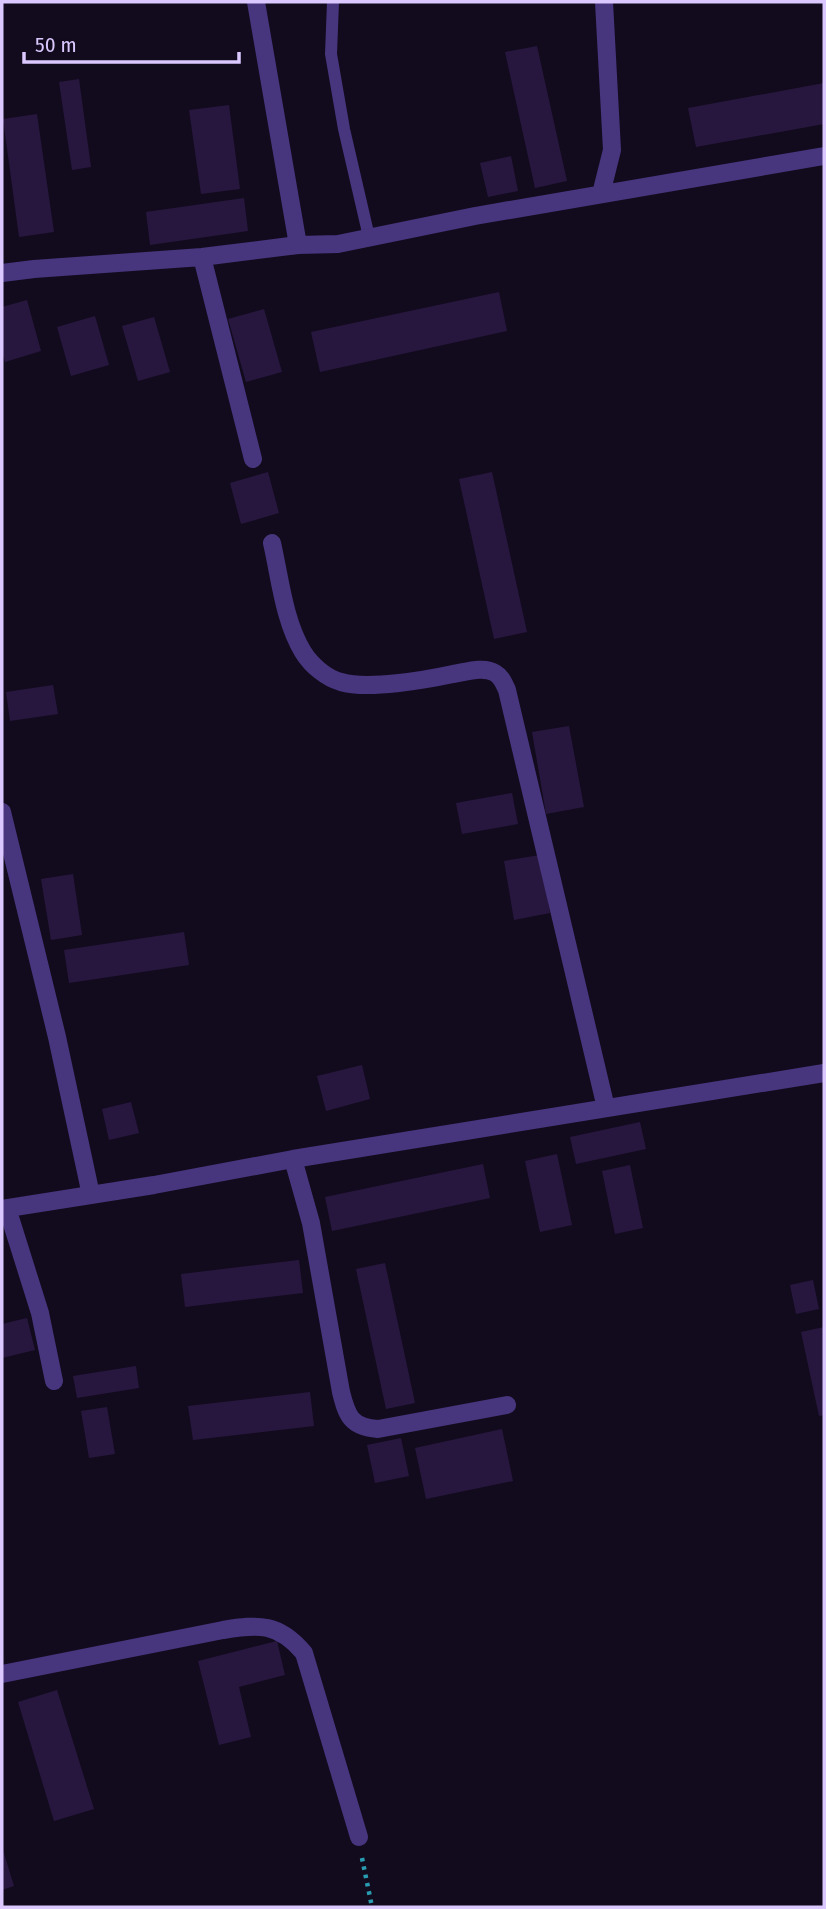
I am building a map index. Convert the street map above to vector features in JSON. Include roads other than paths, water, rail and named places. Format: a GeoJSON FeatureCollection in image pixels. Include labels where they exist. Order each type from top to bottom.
{"type":"FeatureCollection","features":[{"type":"Feature","properties":{"kind":"street"},"geometry":{"type":"LineString","coordinates":[[256,2],[298,245]]}},
{"type":"Feature","properties":{"kind":"street"},"geometry":{"type":"LineString","coordinates":[[601,194],[612,150],[604,2]]}},
{"type":"Feature","properties":{"kind":"street"},"geometry":{"type":"LineString","coordinates":[[2,273],[202,257],[298,245],[338,244],[601,194],[824,156]]}},
{"type":"Feature","properties":{"kind":"street"},"geometry":{"type":"LineString","coordinates":[[202,257],[253,459]]}},
{"type":"Feature","properties":{"kind":"street"},"geometry":{"type":"LineString","coordinates":[[272,543],[290,621],[303,652],[320,671],[340,682],[365,684],[427,679],[482,669],[494,671],[502,679],[507,690],[606,1108]]}},
{"type":"Feature","properties":{"kind":"street"},"geometry":{"type":"LineString","coordinates":[[2,812],[57,1037],[91,1195]]}},
{"type":"Feature","properties":{"kind":"street"},"geometry":{"type":"LineString","coordinates":[[54,1381],[40,1312],[4,1209],[824,1073]]}},
{"type":"Feature","properties":{"kind":"street"},"geometry":{"type":"LineString","coordinates":[[293,1159],[311,1223],[341,1392],[352,1421],[363,1428],[377,1429],[507,1405]]}},
{"type":"Feature","properties":{"kind":"street"},"geometry":{"type":"LineString","coordinates":[[2,1674],[251,1625],[275,1629],[293,1639],[304,1653],[359,1837]]}},
{"type":"Feature","properties":{"kind":"lane"},"geometry":{"type":"LineString","coordinates":[[333,2],[331,54],[344,128],[369,237]]}}]}
